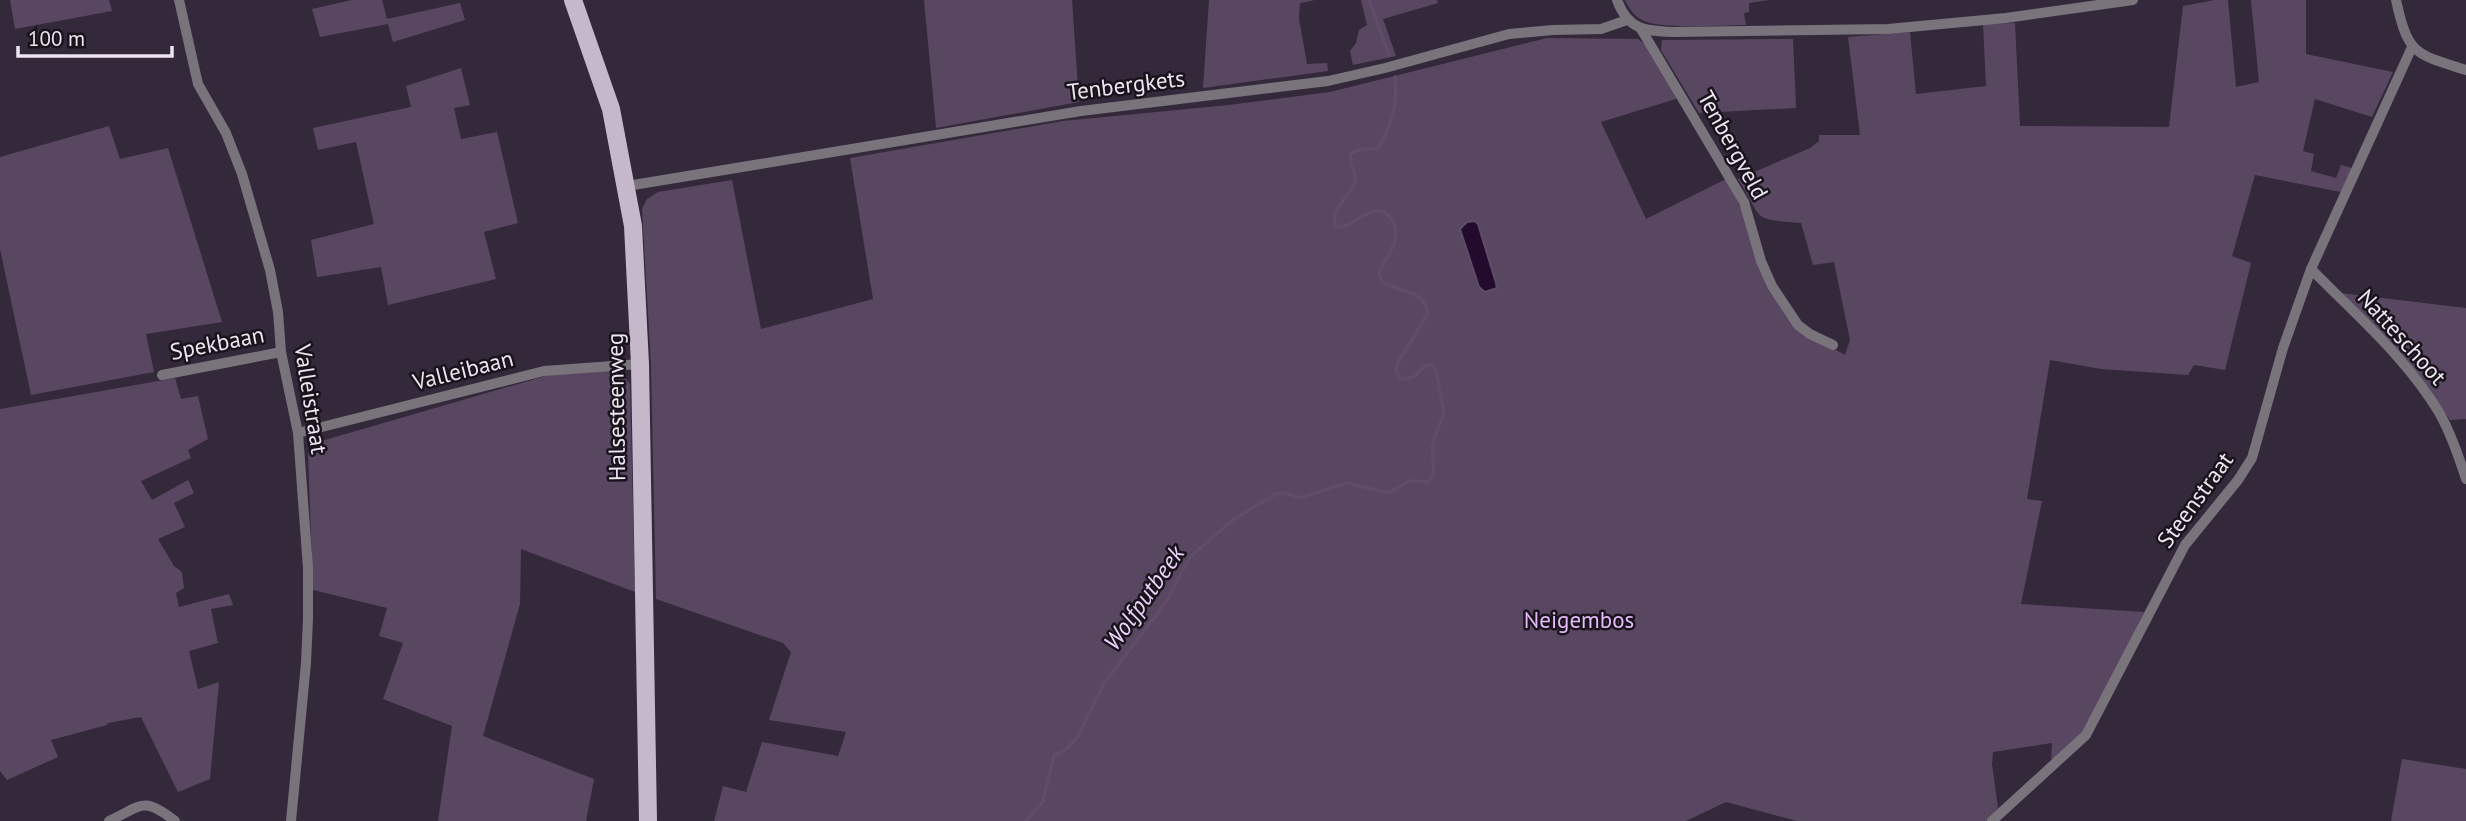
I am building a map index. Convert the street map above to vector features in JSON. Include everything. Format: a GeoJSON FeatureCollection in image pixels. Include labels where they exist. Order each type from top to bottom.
{"type":"FeatureCollection","features":[{"type":"Feature","properties":{"kind":"main road","name":"Halsesteenweg"},"geometry":{"type":"LineString","coordinates":[[573,0],[611,109],[627,186],[636,267],[648,821]]}},
{"type":"Feature","properties":{"kind":"street","name":"Valleistraat"},"geometry":{"type":"LineString","coordinates":[[179,0],[198,84],[226,133],[242,174],[270,270],[278,312],[281,352],[298,433],[308,568],[308,620],[291,821]]}},
{"type":"Feature","properties":{"kind":"street"},"geometry":{"type":"LineString","coordinates":[[1617,0],[1627,20],[1641,29],[1674,32],[1888,29],[2006,18],[2133,0]]}},
{"type":"Feature","properties":{"kind":"street"},"geometry":{"type":"LineString","coordinates":[[2396,0],[2402,28],[2412,47],[2423,56],[2466,70]]}},
{"type":"Feature","properties":{"kind":"street","name":"Tenbergkets"},"geometry":{"type":"LineString","coordinates":[[627,186],[1082,111],[1328,81],[1508,34],[1601,29],[1627,20]]}},
{"type":"Feature","properties":{"kind":"street","name":"Tenbergveld"},"geometry":{"type":"LineString","coordinates":[[1641,29],[1744,202],[1772,286],[1798,325],[1833,345]]}},
{"type":"Feature","properties":{"kind":"street","name":"Steenstraat"},"geometry":{"type":"LineString","coordinates":[[1992,821],[2086,735],[2185,545],[2238,481],[2252,457],[2283,348],[2311,269],[2412,47]]}},
{"type":"Feature","properties":{"kind":"street","name":"Natteschoot"},"geometry":{"type":"LineString","coordinates":[[2311,269],[2417,379],[2440,414],[2466,479]]}},
{"type":"Feature","properties":{"kind":"street","name":"Spekbaan"},"geometry":{"type":"LineString","coordinates":[[162,375],[281,352]]}},
{"type":"Feature","properties":{"kind":"street","name":"Valleibaan"},"geometry":{"type":"LineString","coordinates":[[298,433],[544,371],[640,364]]}},
{"type":"Feature","properties":{"kind":"street"},"geometry":{"type":"LineString","coordinates":[[109,821],[143,805],[152,805],[175,821]]}},
{"type":"Feature","properties":{"kind":"green space"},"geometry":{"type":"Polygon","coordinates":[[[10,0],[109,0],[112,11],[15,29],[10,0]]]}},
{"type":"Feature","properties":{"kind":"green space"},"geometry":{"type":"Polygon","coordinates":[[[352,0],[382,0],[387,19],[460,3],[465,20],[393,42],[388,24],[320,37],[312,9],[352,0]]]}},
{"type":"Feature","properties":{"kind":"green space"},"geometry":{"type":"Polygon","coordinates":[[[924,0],[1072,0],[1079,102],[936,128],[924,0]]]}},
{"type":"Feature","properties":{"kind":"green space"},"geometry":{"type":"Polygon","coordinates":[[[1209,0],[1315,0],[1300,3],[1299,19],[1307,64],[1327,63],[1328,71],[1203,88],[1209,0]]]}},
{"type":"Feature","properties":{"kind":"green space"},"geometry":{"type":"Polygon","coordinates":[[[1361,0],[1437,0],[1438,3],[1383,19],[1396,56],[1353,65],[1350,51],[1356,43],[1359,30],[1367,25],[1361,0]]]}},
{"type":"Feature","properties":{"kind":"green space"},"geometry":{"type":"Polygon","coordinates":[[[1625,0],[1769,0],[1749,3],[1749,12],[1744,13],[1746,25],[1693,26],[1663,25],[1642,20],[1632,12],[1625,0]]]}},
{"type":"Feature","properties":{"kind":"green space","name":"Neigembos"},"geometry":{"type":"Polygon","coordinates":[[[2228,0],[2236,87],[2259,82],[2251,0],[2306,0],[2306,54],[2393,72],[2372,117],[2315,99],[2303,151],[2314,154],[2311,171],[2336,178],[2341,165],[2352,168],[2341,192],[2255,175],[2232,256],[2251,263],[2225,370],[2194,365],[2188,375],[2101,369],[2050,360],[2027,499],[2042,501],[2021,604],[2144,612],[2112,681],[2082,732],[2051,762],[2052,743],[1993,752],[1998,808],[1986,821],[1797,821],[1726,802],[1686,821],[714,821],[723,786],[746,792],[762,742],[838,756],[846,732],[769,720],[791,652],[783,643],[656,599],[651,365],[642,209],[647,199],[658,192],[732,180],[761,329],[873,299],[850,158],[1063,121],[1330,92],[1547,38],[1638,39],[1647,46],[1679,98],[1601,122],[1646,219],[1728,178],[1744,216],[1767,288],[1796,328],[1845,355],[1850,340],[1834,262],[1813,265],[1801,223],[1773,220],[1760,215],[1738,179],[1810,148],[1819,141],[1819,135],[1860,135],[1848,37],[1910,32],[1916,94],[1986,86],[1983,24],[2015,23],[2020,126],[2169,127],[2183,6],[2228,0]]]}},
{"type":"Feature","properties":{"kind":"green space"},"geometry":{"type":"Polygon","coordinates":[[[1793,39],[1796,108],[1699,113],[1661,50],[1662,40],[1793,39]]]}},
{"type":"Feature","properties":{"kind":"green space"},"geometry":{"type":"Polygon","coordinates":[[[461,68],[470,105],[454,108],[461,139],[497,132],[518,223],[484,232],[496,279],[388,305],[381,267],[317,277],[311,240],[374,224],[356,142],[318,150],[313,128],[411,107],[406,86],[461,68]]]}},
{"type":"Feature","properties":{"kind":"green space"},"geometry":{"type":"Polygon","coordinates":[[[109,126],[120,159],[168,148],[222,322],[146,334],[154,372],[31,395],[0,249],[0,157],[109,126]]]}},
{"type":"Feature","properties":{"kind":"green space"},"geometry":{"type":"Polygon","coordinates":[[[2340,293],[2466,308],[2466,419],[2450,420],[2419,375],[2340,293]]]}},
{"type":"Feature","properties":{"kind":"green space"},"geometry":{"type":"Polygon","coordinates":[[[610,371],[624,377],[630,384],[635,592],[521,549],[520,604],[483,736],[594,779],[586,821],[438,821],[452,726],[383,699],[403,643],[379,636],[387,608],[313,590],[308,452],[318,442],[549,375],[610,371]]]}},
{"type":"Feature","properties":{"kind":"green space"},"geometry":{"type":"Polygon","coordinates":[[[175,378],[181,399],[198,396],[208,439],[188,450],[191,458],[141,481],[152,500],[188,480],[194,493],[174,503],[185,527],[158,539],[174,566],[182,572],[184,588],[176,593],[179,607],[229,594],[233,605],[211,609],[218,643],[189,651],[198,689],[219,682],[210,779],[178,792],[141,717],[108,723],[51,740],[58,757],[7,780],[0,771],[0,409],[175,378]]]}},
{"type":"Feature","properties":{"kind":"green space"},"geometry":{"type":"Polygon","coordinates":[[[2402,759],[2466,769],[2466,821],[2391,821],[2402,759]]]}},
{"type":"Feature","properties":{"kind":"shaded area"},"geometry":{"type":"Polygon","coordinates":[[[1475,221],[1497,288],[1485,292],[1479,287],[1460,229],[1467,222],[1475,221]]]}},
{"type":"Feature","properties":{"kind":"waterway","name":"Wolfputbeek"},"geometry":{"type":"LineString","coordinates":[[1369,0],[1389,55]]}},
{"type":"Feature","properties":{"kind":"waterway","name":"Wolfputbeek"},"geometry":{"type":"LineString","coordinates":[[1026,821],[1043,801],[1054,756],[1077,738],[1104,683],[1164,605],[1190,557],[1234,519],[1276,494],[1284,493],[1299,498],[1347,483],[1388,493],[1410,481],[1428,482],[1434,473],[1432,445],[1444,413],[1436,370],[1431,364],[1407,379],[1401,379],[1396,372],[1397,364],[1428,313],[1422,300],[1382,282],[1379,272],[1394,245],[1394,224],[1390,217],[1381,211],[1342,226],[1336,227],[1334,221],[1337,209],[1355,182],[1350,154],[1358,150],[1378,148],[1387,132],[1394,105],[1395,77]]}}]}
